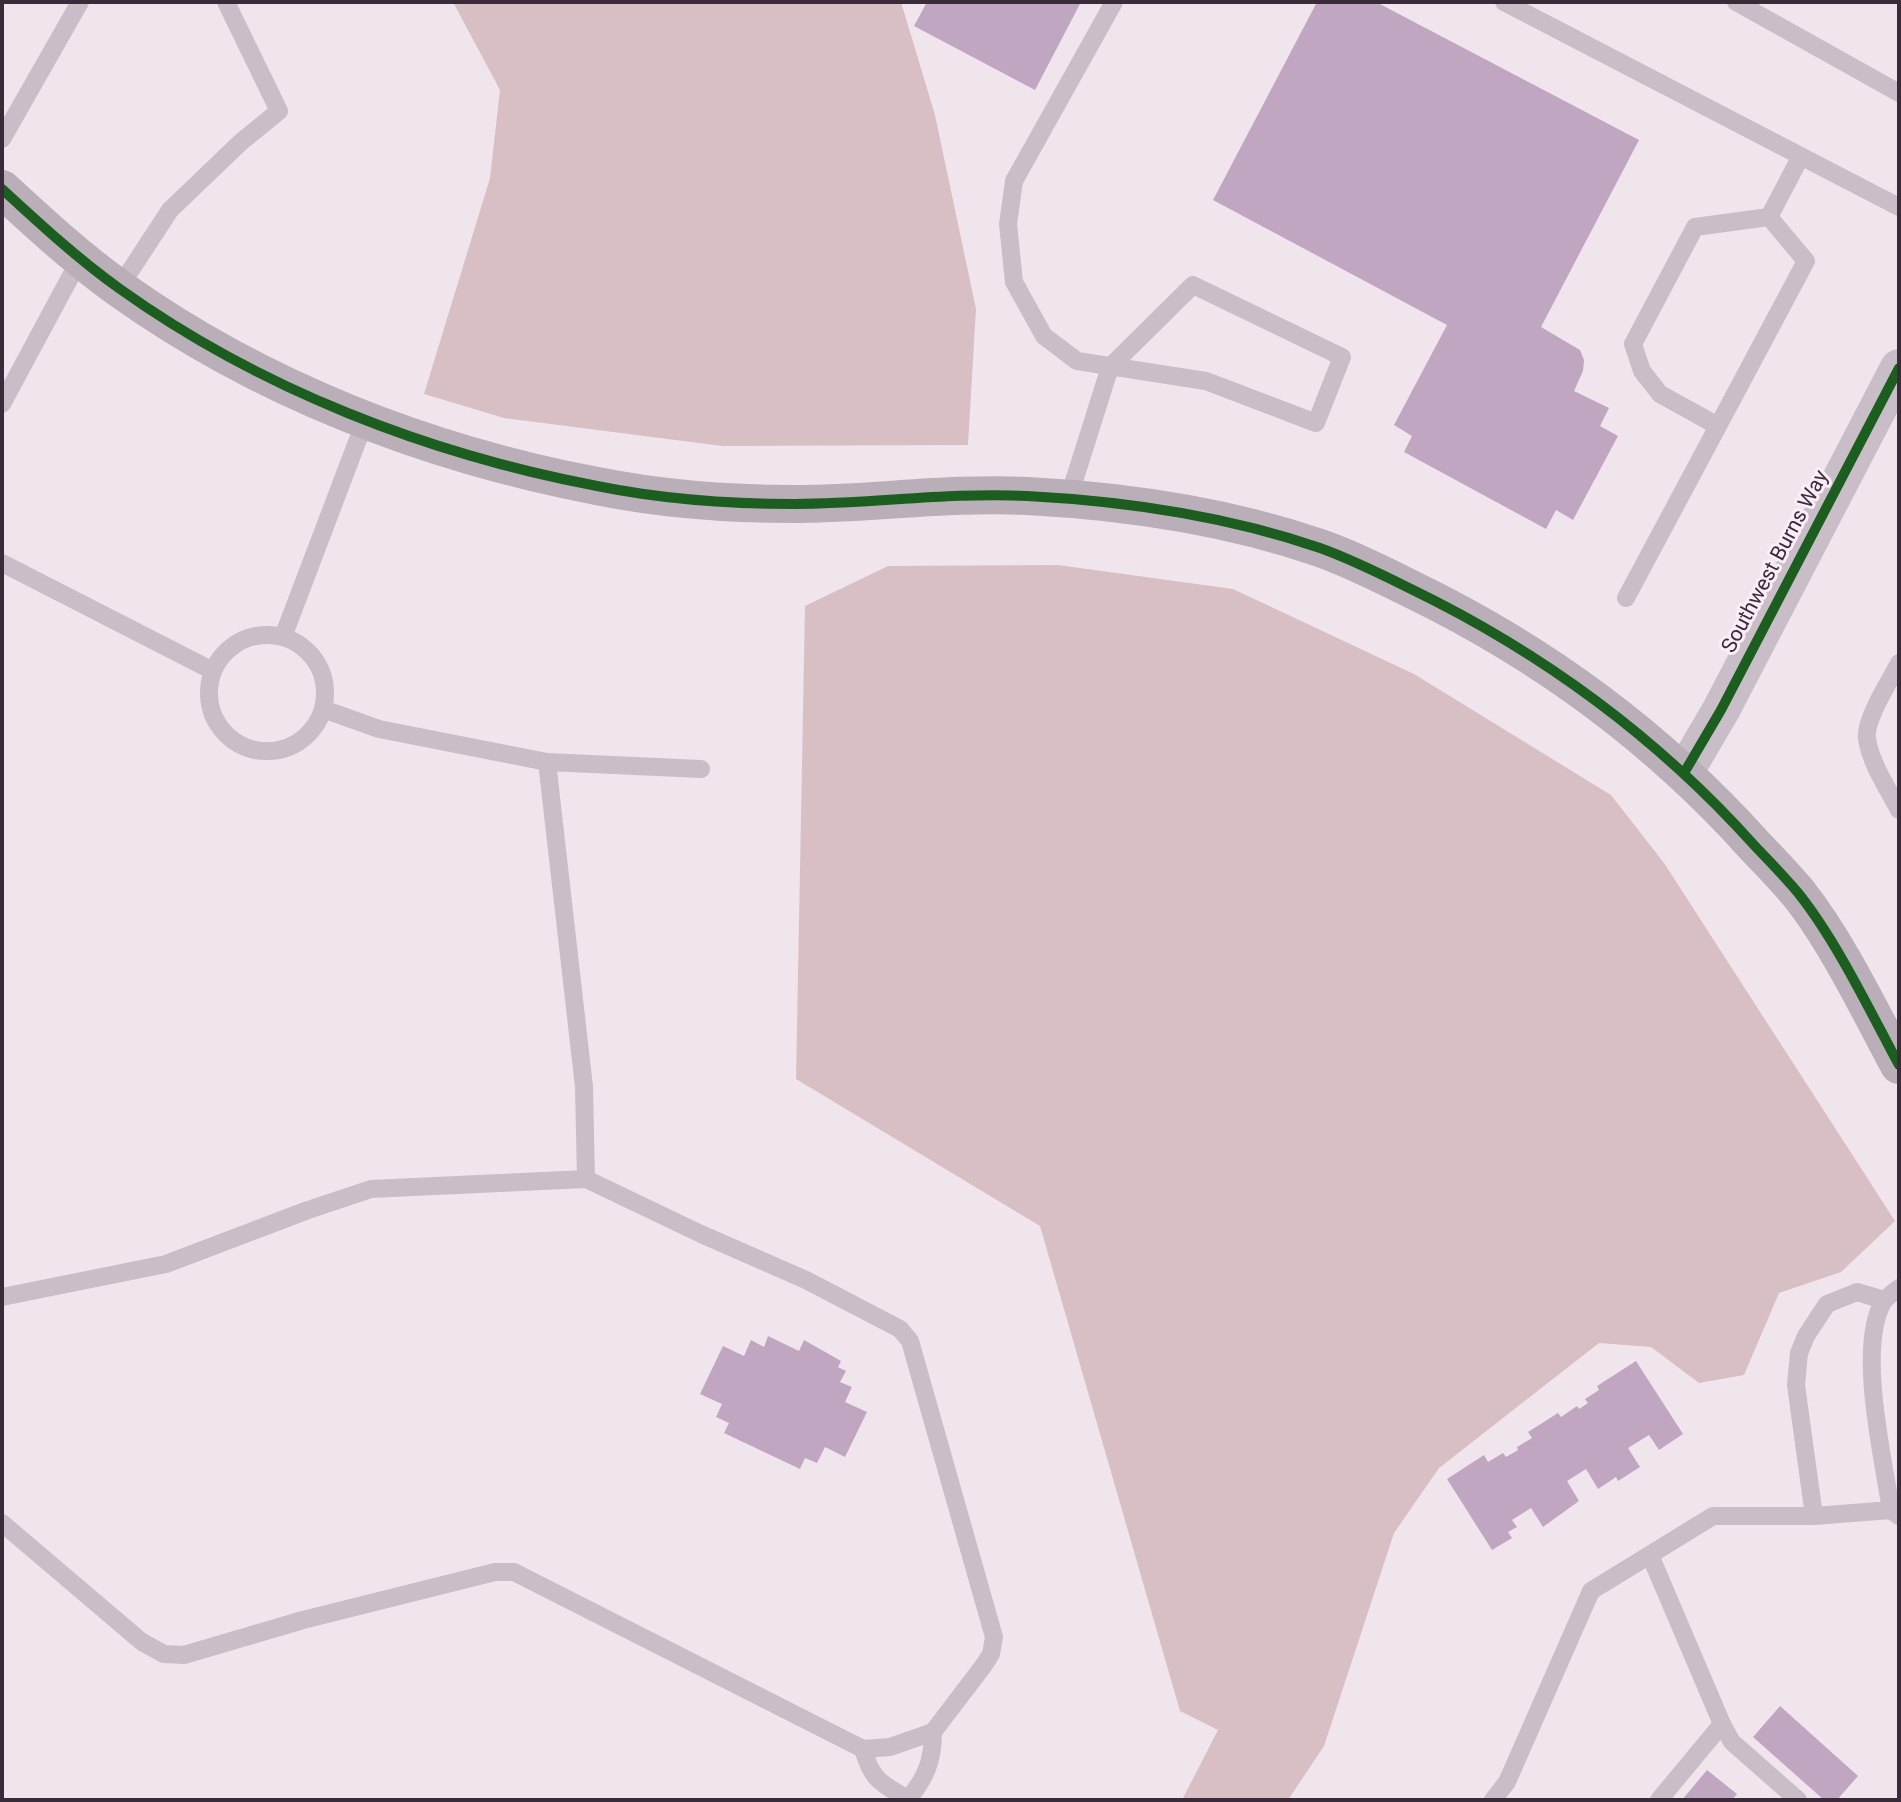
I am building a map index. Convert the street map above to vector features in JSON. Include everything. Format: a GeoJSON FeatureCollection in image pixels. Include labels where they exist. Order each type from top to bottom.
{"type":"FeatureCollection","features":[{"type":"Feature","properties":{"kind":"main road"},"geometry":{"type":"LineString","coordinates":[[2,189],[119,289],[165,320],[232,357],[365,421],[509,468],[600,487],[718,502],[796,504],[992,495],[1068,500],[1170,512],[1223,522],[1280,536],[1366,567],[1493,631],[1557,672],[1628,724],[1684,773],[1718,805],[1800,895],[1872,1013],[1899,1065]]}},
{"type":"Feature","properties":{"kind":"street","name":"Southwest Burns Way"},"geometry":{"type":"LineString","coordinates":[[1684,773],[1727,697],[1899,368]]}},
{"type":"Feature","properties":{"kind":"lane"},"geometry":{"type":"LineString","coordinates":[[2,139],[80,2]]}},
{"type":"Feature","properties":{"kind":"lane"},"geometry":{"type":"LineString","coordinates":[[119,289],[170,210],[241,142],[279,111],[226,2]]}},
{"type":"Feature","properties":{"kind":"lane"},"geometry":{"type":"LineString","coordinates":[[1068,500],[1110,367],[1193,285],[1342,357],[1317,423],[1206,381],[1110,367],[1077,361],[1044,336],[1014,282],[1008,224],[1014,181],[1114,2]]}},
{"type":"Feature","properties":{"kind":"lane"},"geometry":{"type":"LineString","coordinates":[[1504,2],[1899,207]]}},
{"type":"Feature","properties":{"kind":"lane"},"geometry":{"type":"LineString","coordinates":[[1736,2],[1899,93]]}},
{"type":"Feature","properties":{"kind":"lane"},"geometry":{"type":"LineString","coordinates":[[1769,217],[1801,156]]}},
{"type":"Feature","properties":{"kind":"lane"},"geometry":{"type":"LineString","coordinates":[[1718,426],[1660,394],[1642,371],[1633,344],[1695,228],[1769,217]]}},
{"type":"Feature","properties":{"kind":"lane"},"geometry":{"type":"LineString","coordinates":[[1626,598],[1806,261],[1769,217]]}},
{"type":"Feature","properties":{"kind":"lane"},"geometry":{"type":"LineString","coordinates":[[2,404],[80,258]]}},
{"type":"Feature","properties":{"kind":"lane"},"geometry":{"type":"LineString","coordinates":[[283,637],[365,421]]}},
{"type":"Feature","properties":{"kind":"lane"},"geometry":{"type":"LineString","coordinates":[[2,564],[213,671]]}},
{"type":"Feature","properties":{"kind":"lane"},"geometry":{"type":"LineString","coordinates":[[267,635],[283,637],[300,645],[313,657],[322,673],[323,709],[315,726],[302,740],[285,749],[266,752],[248,749],[231,740],[218,725],[210,708],[208,689],[213,671],[221,656],[234,645],[267,635]]}},
{"type":"Feature","properties":{"kind":"lane"},"geometry":{"type":"LineString","coordinates":[[1899,663],[1873,714],[1866,737],[1872,756],[1899,810]]}},
{"type":"Feature","properties":{"kind":"lane"},"geometry":{"type":"LineString","coordinates":[[323,709],[379,729],[547,762],[701,769]]}},
{"type":"Feature","properties":{"kind":"lane"},"geometry":{"type":"LineString","coordinates":[[547,762],[584,1087],[586,1179]]}},
{"type":"Feature","properties":{"kind":"lane"},"geometry":{"type":"LineString","coordinates":[[2,1297],[166,1264],[371,1189],[586,1179],[806,1280],[901,1329],[910,1341],[994,1637],[991,1654],[984,1665],[933,1732],[890,1747],[863,1749],[514,1572],[495,1572],[303,1620],[184,1655],[164,1654],[142,1642],[2,1523]]}},
{"type":"Feature","properties":{"kind":"lane"},"geometry":{"type":"LineString","coordinates":[[1493,1800],[1507,1782],[1591,1591],[1713,1516],[1895,1513],[1871,1374],[1871,1348],[1884,1300],[1899,1288]]}},
{"type":"Feature","properties":{"kind":"lane"},"geometry":{"type":"LineString","coordinates":[[1814,1516],[1796,1385],[1799,1353],[1806,1336],[1827,1304],[1857,1292],[1884,1300]]}},
{"type":"Feature","properties":{"kind":"lane"},"geometry":{"type":"LineString","coordinates":[[1650,1555],[1732,1742],[1798,1800]]}},
{"type":"Feature","properties":{"kind":"lane"},"geometry":{"type":"LineString","coordinates":[[1659,1800],[1722,1724]]}},
{"type":"Feature","properties":{"kind":"lane"},"geometry":{"type":"LineString","coordinates":[[863,1749],[870,1771],[888,1790],[909,1800],[929,1769],[933,1752],[933,1732]]}},
{"type":"Feature","properties":{"kind":"shaded area"},"geometry":{"type":"Polygon","coordinates":[[[453,2],[901,2],[935,115],[976,309],[968,445],[722,446],[504,418],[424,394],[490,178],[500,90],[453,2]]]}},
{"type":"Feature","properties":{"kind":"shaded area"},"geometry":{"type":"Polygon","coordinates":[[[1058,565],[1233,589],[1414,674],[1611,795],[1664,863],[1895,1221],[1841,1272],[1779,1293],[1744,1375],[1699,1383],[1651,1347],[1599,1343],[1439,1468],[1394,1533],[1324,1746],[1288,1800],[1182,1800],[1218,1730],[1180,1711],[1040,1226],[796,1079],[805,606],[888,566],[1058,565]]]}},
{"type":"Feature","properties":{"kind":"building"},"geometry":{"type":"Polygon","coordinates":[[[927,2],[1081,2],[1035,90],[914,26],[927,2]]]}},
{"type":"Feature","properties":{"kind":"building"},"geometry":{"type":"Polygon","coordinates":[[[1317,2],[1376,2],[1639,140],[1541,327],[1580,350],[1584,360],[1583,371],[1574,391],[1609,408],[1600,426],[1618,436],[1573,520],[1556,510],[1546,529],[1404,452],[1412,436],[1394,425],[1447,325],[1213,200],[1317,2]]]}},
{"type":"Feature","properties":{"kind":"building"},"geometry":{"type":"Polygon","coordinates":[[[768,1336],[799,1351],[804,1340],[841,1361],[838,1367],[846,1371],[840,1382],[852,1387],[845,1402],[867,1412],[845,1457],[825,1447],[817,1463],[805,1458],[800,1469],[724,1433],[729,1423],[716,1417],[722,1404],[700,1394],[723,1346],[744,1356],[751,1340],[764,1347],[768,1336]]]}},
{"type":"Feature","properties":{"kind":"building"},"geometry":{"type":"Polygon","coordinates":[[[1636,1361],[1683,1434],[1659,1450],[1649,1435],[1628,1448],[1640,1467],[1618,1481],[1616,1477],[1598,1489],[1586,1469],[1567,1481],[1579,1501],[1543,1527],[1531,1508],[1512,1520],[1517,1527],[1508,1532],[1512,1538],[1492,1550],[1447,1479],[1484,1455],[1488,1462],[1503,1453],[1506,1457],[1518,1450],[1517,1447],[1532,1438],[1528,1432],[1558,1413],[1561,1417],[1577,1406],[1579,1409],[1588,1403],[1585,1399],[1599,1390],[1597,1386],[1636,1361]]]}},
{"type":"Feature","properties":{"kind":"building"},"geometry":{"type":"Polygon","coordinates":[[[1780,1706],[1858,1776],[1837,1800],[1824,1800],[1753,1737],[1780,1706]]]}},
{"type":"Feature","properties":{"kind":"building"},"geometry":{"type":"Polygon","coordinates":[[[1707,1770],[1737,1794],[1732,1800],[1682,1800],[1707,1770]]]}},
{"type":"Feature","properties":{"kind":"cycle path"},"geometry":{"type":"LineString","coordinates":[[2,189],[104,278],[174,325],[230,357],[288,387],[348,413],[471,456],[597,486],[695,500],[795,504],[998,495],[1064,498],[1138,506],[1249,527],[1320,548],[1366,567],[1506,640],[1595,700],[1678,768],[1799,894],[1840,955],[1899,1065]]}},
{"type":"Feature","properties":{"kind":"cycle path"},"geometry":{"type":"LineString","coordinates":[[1684,773],[1721,710],[1899,368]]}}]}
